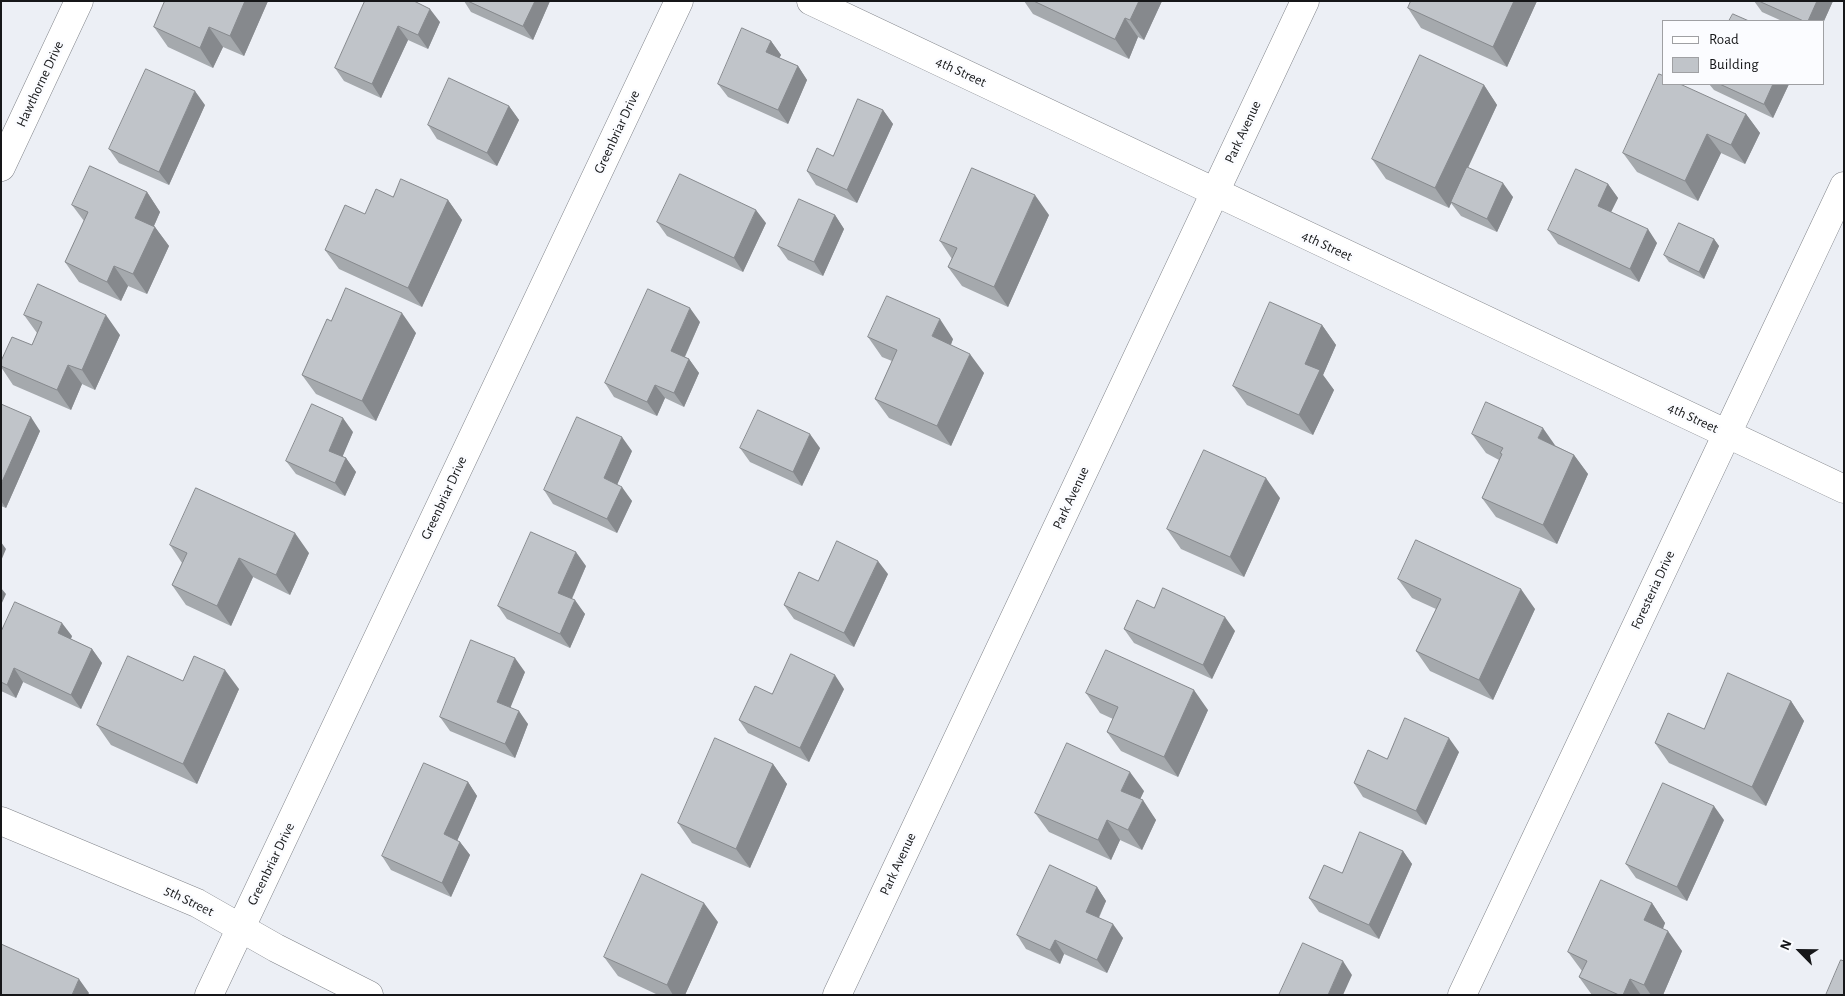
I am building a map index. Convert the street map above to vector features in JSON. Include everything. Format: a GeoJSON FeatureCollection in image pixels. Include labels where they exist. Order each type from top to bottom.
{"type":"FeatureCollection","features":[{"type":"Feature","properties":{"kind":"street","name":"Hawthorne Drive"},"geometry":{"type":"LineString","coordinates":[[1,167],[79,1]]}},
{"type":"Feature","properties":{"kind":"street","name":"Greenbriar Drive"},"geometry":{"type":"LineString","coordinates":[[209,995],[678,1]]}},
{"type":"Feature","properties":{"kind":"street","name":"4th Street"},"geometry":{"type":"LineString","coordinates":[[811,1],[1844,489]]}},
{"type":"Feature","properties":{"kind":"street","name":"Park Avenue"},"geometry":{"type":"LineString","coordinates":[[837,995],[1305,1]]}},
{"type":"Feature","properties":{"kind":"street","name":"Foresteria Drive"},"geometry":{"type":"LineString","coordinates":[[1462,995],[1844,186]]}},
{"type":"Feature","properties":{"kind":"street","name":"5th Street"},"geometry":{"type":"LineString","coordinates":[[1,821],[197,903],[240,928],[369,995]]}},
{"type":"Feature","properties":{"kind":"building"},"geometry":{"type":"Polygon","coordinates":[[[165,1],[245,1],[230,36],[209,27],[200,48],[154,27],[165,1]]]}},
{"type":"Feature","properties":{"kind":"building"},"geometry":{"type":"Polygon","coordinates":[[[365,1],[414,1],[430,9],[418,35],[398,26],[372,84],[335,68],[365,1]]]}},
{"type":"Feature","properties":{"kind":"building"},"geometry":{"type":"Polygon","coordinates":[[[468,1],[535,1],[523,26],[468,1]]]}},
{"type":"Feature","properties":{"kind":"building"},"geometry":{"type":"Polygon","coordinates":[[[1034,1],[1139,1],[1130,20],[1125,18],[1115,39],[1034,1]]]}},
{"type":"Feature","properties":{"kind":"building"},"geometry":{"type":"Polygon","coordinates":[[[1411,1],[1514,1],[1493,47],[1408,8],[1411,1]]]}},
{"type":"Feature","properties":{"kind":"building"},"geometry":{"type":"Polygon","coordinates":[[[1759,1],[1817,1],[1808,20],[1802,20],[1759,1]]]}},
{"type":"Feature","properties":{"kind":"building"},"geometry":{"type":"Polygon","coordinates":[[[1733,14],[1747,20],[1730,20],[1733,14]]]}},
{"type":"Feature","properties":{"kind":"building"},"geometry":{"type":"Polygon","coordinates":[[[742,28],[771,41],[766,52],[798,66],[778,110],[718,84],[742,28]]]}},
{"type":"Feature","properties":{"kind":"building"},"geometry":{"type":"Polygon","coordinates":[[[1420,55],[1484,85],[1435,188],[1372,159],[1420,55]]]}},
{"type":"Feature","properties":{"kind":"building"},"geometry":{"type":"Polygon","coordinates":[[[146,69],[195,91],[159,172],[109,149],[146,69]]]}},
{"type":"Feature","properties":{"kind":"building"},"geometry":{"type":"Polygon","coordinates":[[[1659,74],[1662,75],[1662,85],[1682,85],[1746,114],[1731,145],[1707,134],[1685,181],[1623,153],[1659,74]]]}},
{"type":"Feature","properties":{"kind":"building"},"geometry":{"type":"Polygon","coordinates":[[[449,78],[509,106],[487,153],[428,125],[449,78]]]}},
{"type":"Feature","properties":{"kind":"building"},"geometry":{"type":"Polygon","coordinates":[[[1722,85],[1773,85],[1764,104],[1722,85]]]}},
{"type":"Feature","properties":{"kind":"building"},"geometry":{"type":"Polygon","coordinates":[[[858,99],[883,110],[847,190],[807,171],[817,148],[833,156],[858,99]]]}},
{"type":"Feature","properties":{"kind":"building"},"geometry":{"type":"Polygon","coordinates":[[[90,166],[147,192],[135,218],[155,227],[133,274],[114,266],[107,282],[65,262],[88,212],[72,205],[90,166]]]}},
{"type":"Feature","properties":{"kind":"building"},"geometry":{"type":"Polygon","coordinates":[[[1467,167],[1503,183],[1487,219],[1451,202],[1467,167]]]}},
{"type":"Feature","properties":{"kind":"building"},"geometry":{"type":"Polygon","coordinates":[[[972,168],[1035,195],[994,287],[948,267],[957,248],[940,241],[972,168]]]}},
{"type":"Feature","properties":{"kind":"building"},"geometry":{"type":"Polygon","coordinates":[[[1576,169],[1608,184],[1598,206],[1648,229],[1630,269],[1548,230],[1576,169]]]}},
{"type":"Feature","properties":{"kind":"building"},"geometry":{"type":"Polygon","coordinates":[[[680,174],[756,210],[734,258],[657,222],[680,174]]]}},
{"type":"Feature","properties":{"kind":"building"},"geometry":{"type":"Polygon","coordinates":[[[401,179],[448,200],[408,288],[325,250],[345,205],[365,214],[376,189],[393,197],[401,179]]]}},
{"type":"Feature","properties":{"kind":"building"},"geometry":{"type":"Polygon","coordinates":[[[799,199],[835,215],[814,262],[778,246],[799,199]]]}},
{"type":"Feature","properties":{"kind":"building"},"geometry":{"type":"Polygon","coordinates":[[[1679,223],[1714,239],[1699,272],[1664,255],[1679,223]]]}},
{"type":"Feature","properties":{"kind":"building"},"geometry":{"type":"Polygon","coordinates":[[[38,284],[106,315],[82,370],[68,365],[57,390],[1,366],[1,361],[12,337],[32,345],[42,322],[24,315],[38,284]]]}},
{"type":"Feature","properties":{"kind":"building"},"geometry":{"type":"Polygon","coordinates":[[[346,288],[402,313],[362,401],[302,375],[327,319],[331,321],[346,288]]]}},
{"type":"Feature","properties":{"kind":"building"},"geometry":{"type":"Polygon","coordinates":[[[648,289],[690,308],[671,351],[689,359],[674,393],[655,385],[647,402],[605,383],[648,289]]]}},
{"type":"Feature","properties":{"kind":"building"},"geometry":{"type":"Polygon","coordinates":[[[887,296],[940,319],[932,336],[970,354],[937,426],[875,399],[897,350],[868,337],[887,296]]]}},
{"type":"Feature","properties":{"kind":"building"},"geometry":{"type":"Polygon","coordinates":[[[1270,302],[1322,325],[1305,364],[1320,370],[1299,415],[1233,386],[1270,302]]]}},
{"type":"Feature","properties":{"kind":"building"},"geometry":{"type":"Polygon","coordinates":[[[1486,402],[1543,428],[1538,438],[1574,455],[1543,525],[1482,498],[1503,448],[1472,434],[1486,402]]]}},
{"type":"Feature","properties":{"kind":"building"},"geometry":{"type":"Polygon","coordinates":[[[1,404],[31,417],[1,484],[1,404]]]}},
{"type":"Feature","properties":{"kind":"building"},"geometry":{"type":"Polygon","coordinates":[[[312,404],[343,418],[329,451],[346,458],[335,483],[286,461],[312,404]]]}},
{"type":"Feature","properties":{"kind":"building"},"geometry":{"type":"Polygon","coordinates":[[[758,410],[810,434],[793,472],[740,448],[758,410]]]}},
{"type":"Feature","properties":{"kind":"building"},"geometry":{"type":"Polygon","coordinates":[[[577,417],[622,437],[604,478],[622,487],[607,519],[544,490],[577,417]]]}},
{"type":"Feature","properties":{"kind":"building"},"geometry":{"type":"Polygon","coordinates":[[[1204,450],[1266,478],[1230,557],[1167,529],[1204,450]]]}},
{"type":"Feature","properties":{"kind":"building"},"geometry":{"type":"Polygon","coordinates":[[[196,488],[295,533],[276,575],[239,558],[217,606],[172,585],[187,553],[170,545],[196,488]]]}},
{"type":"Feature","properties":{"kind":"building"},"geometry":{"type":"Polygon","coordinates":[[[531,532],[576,552],[558,593],[575,600],[560,634],[498,606],[531,532]]]}},
{"type":"Feature","properties":{"kind":"building"},"geometry":{"type":"Polygon","coordinates":[[[1416,540],[1521,589],[1479,680],[1416,651],[1441,599],[1398,579],[1416,540]]]}},
{"type":"Feature","properties":{"kind":"building"},"geometry":{"type":"Polygon","coordinates":[[[837,541],[878,561],[844,633],[784,605],[799,572],[818,581],[837,541]]]}},
{"type":"Feature","properties":{"kind":"building"},"geometry":{"type":"Polygon","coordinates":[[[1163,588],[1225,617],[1203,665],[1124,629],[1137,600],[1154,608],[1163,588]]]}},
{"type":"Feature","properties":{"kind":"building"},"geometry":{"type":"Polygon","coordinates":[[[15,602],[62,623],[58,633],[92,649],[71,695],[14,668],[7,685],[1,682],[1,632],[15,602]]]}},
{"type":"Feature","properties":{"kind":"building"},"geometry":{"type":"Polygon","coordinates":[[[471,640],[515,658],[497,702],[519,711],[505,744],[440,717],[471,640]]]}},
{"type":"Feature","properties":{"kind":"building"},"geometry":{"type":"Polygon","coordinates":[[[1106,650],[1194,690],[1164,757],[1107,732],[1118,707],[1086,693],[1106,650]]]}},
{"type":"Feature","properties":{"kind":"building"},"geometry":{"type":"Polygon","coordinates":[[[791,654],[835,675],[800,748],[739,720],[755,686],[772,694],[791,654]]]}},
{"type":"Feature","properties":{"kind":"building"},"geometry":{"type":"Polygon","coordinates":[[[128,656],[183,681],[194,656],[225,670],[183,764],[97,725],[128,656]]]}},
{"type":"Feature","properties":{"kind":"building"},"geometry":{"type":"Polygon","coordinates":[[[1728,673],[1791,701],[1752,787],[1655,743],[1668,713],[1704,729],[1728,673]]]}},
{"type":"Feature","properties":{"kind":"building"},"geometry":{"type":"Polygon","coordinates":[[[1405,718],[1449,738],[1416,811],[1354,783],[1368,750],[1387,759],[1405,718]]]}},
{"type":"Feature","properties":{"kind":"building"},"geometry":{"type":"Polygon","coordinates":[[[715,738],[773,764],[736,849],[678,823],[715,738]]]}},
{"type":"Feature","properties":{"kind":"building"},"geometry":{"type":"Polygon","coordinates":[[[1067,743],[1130,772],[1121,791],[1143,800],[1128,830],[1107,820],[1098,840],[1035,813],[1067,743]]]}},
{"type":"Feature","properties":{"kind":"building"},"geometry":{"type":"Polygon","coordinates":[[[424,763],[468,782],[444,834],[460,842],[442,883],[382,856],[424,763]]]}},
{"type":"Feature","properties":{"kind":"building"},"geometry":{"type":"Polygon","coordinates":[[[1663,783],[1714,806],[1677,887],[1626,864],[1663,783]]]}},
{"type":"Feature","properties":{"kind":"building"},"geometry":{"type":"Polygon","coordinates":[[[1360,832],[1403,851],[1369,925],[1309,898],[1324,865],[1342,873],[1360,832]]]}},
{"type":"Feature","properties":{"kind":"building"},"geometry":{"type":"Polygon","coordinates":[[[1050,865],[1097,887],[1086,912],[1113,924],[1097,960],[1055,940],[1050,950],[1017,935],[1050,865]]]}},
{"type":"Feature","properties":{"kind":"building"},"geometry":{"type":"Polygon","coordinates":[[[642,874],[704,903],[667,985],[604,957],[642,874]]]}},
{"type":"Feature","properties":{"kind":"building"},"geometry":{"type":"Polygon","coordinates":[[[1601,880],[1652,903],[1644,920],[1668,931],[1644,985],[1630,979],[1623,995],[1619,995],[1579,977],[1587,961],[1568,952],[1601,880]]]}},
{"type":"Feature","properties":{"kind":"building"},"geometry":{"type":"Polygon","coordinates":[[[1303,943],[1343,961],[1328,995],[1279,995],[1303,943]]]}},
{"type":"Feature","properties":{"kind":"building"},"geometry":{"type":"Polygon","coordinates":[[[1,944],[79,979],[72,995],[1,995],[1,944]]]}},
{"type":"Feature","properties":{"kind":"building"},"geometry":{"type":"Polygon","coordinates":[[[1841,960],[1844,961],[1844,995],[1826,995],[1841,960]]]}}]}
